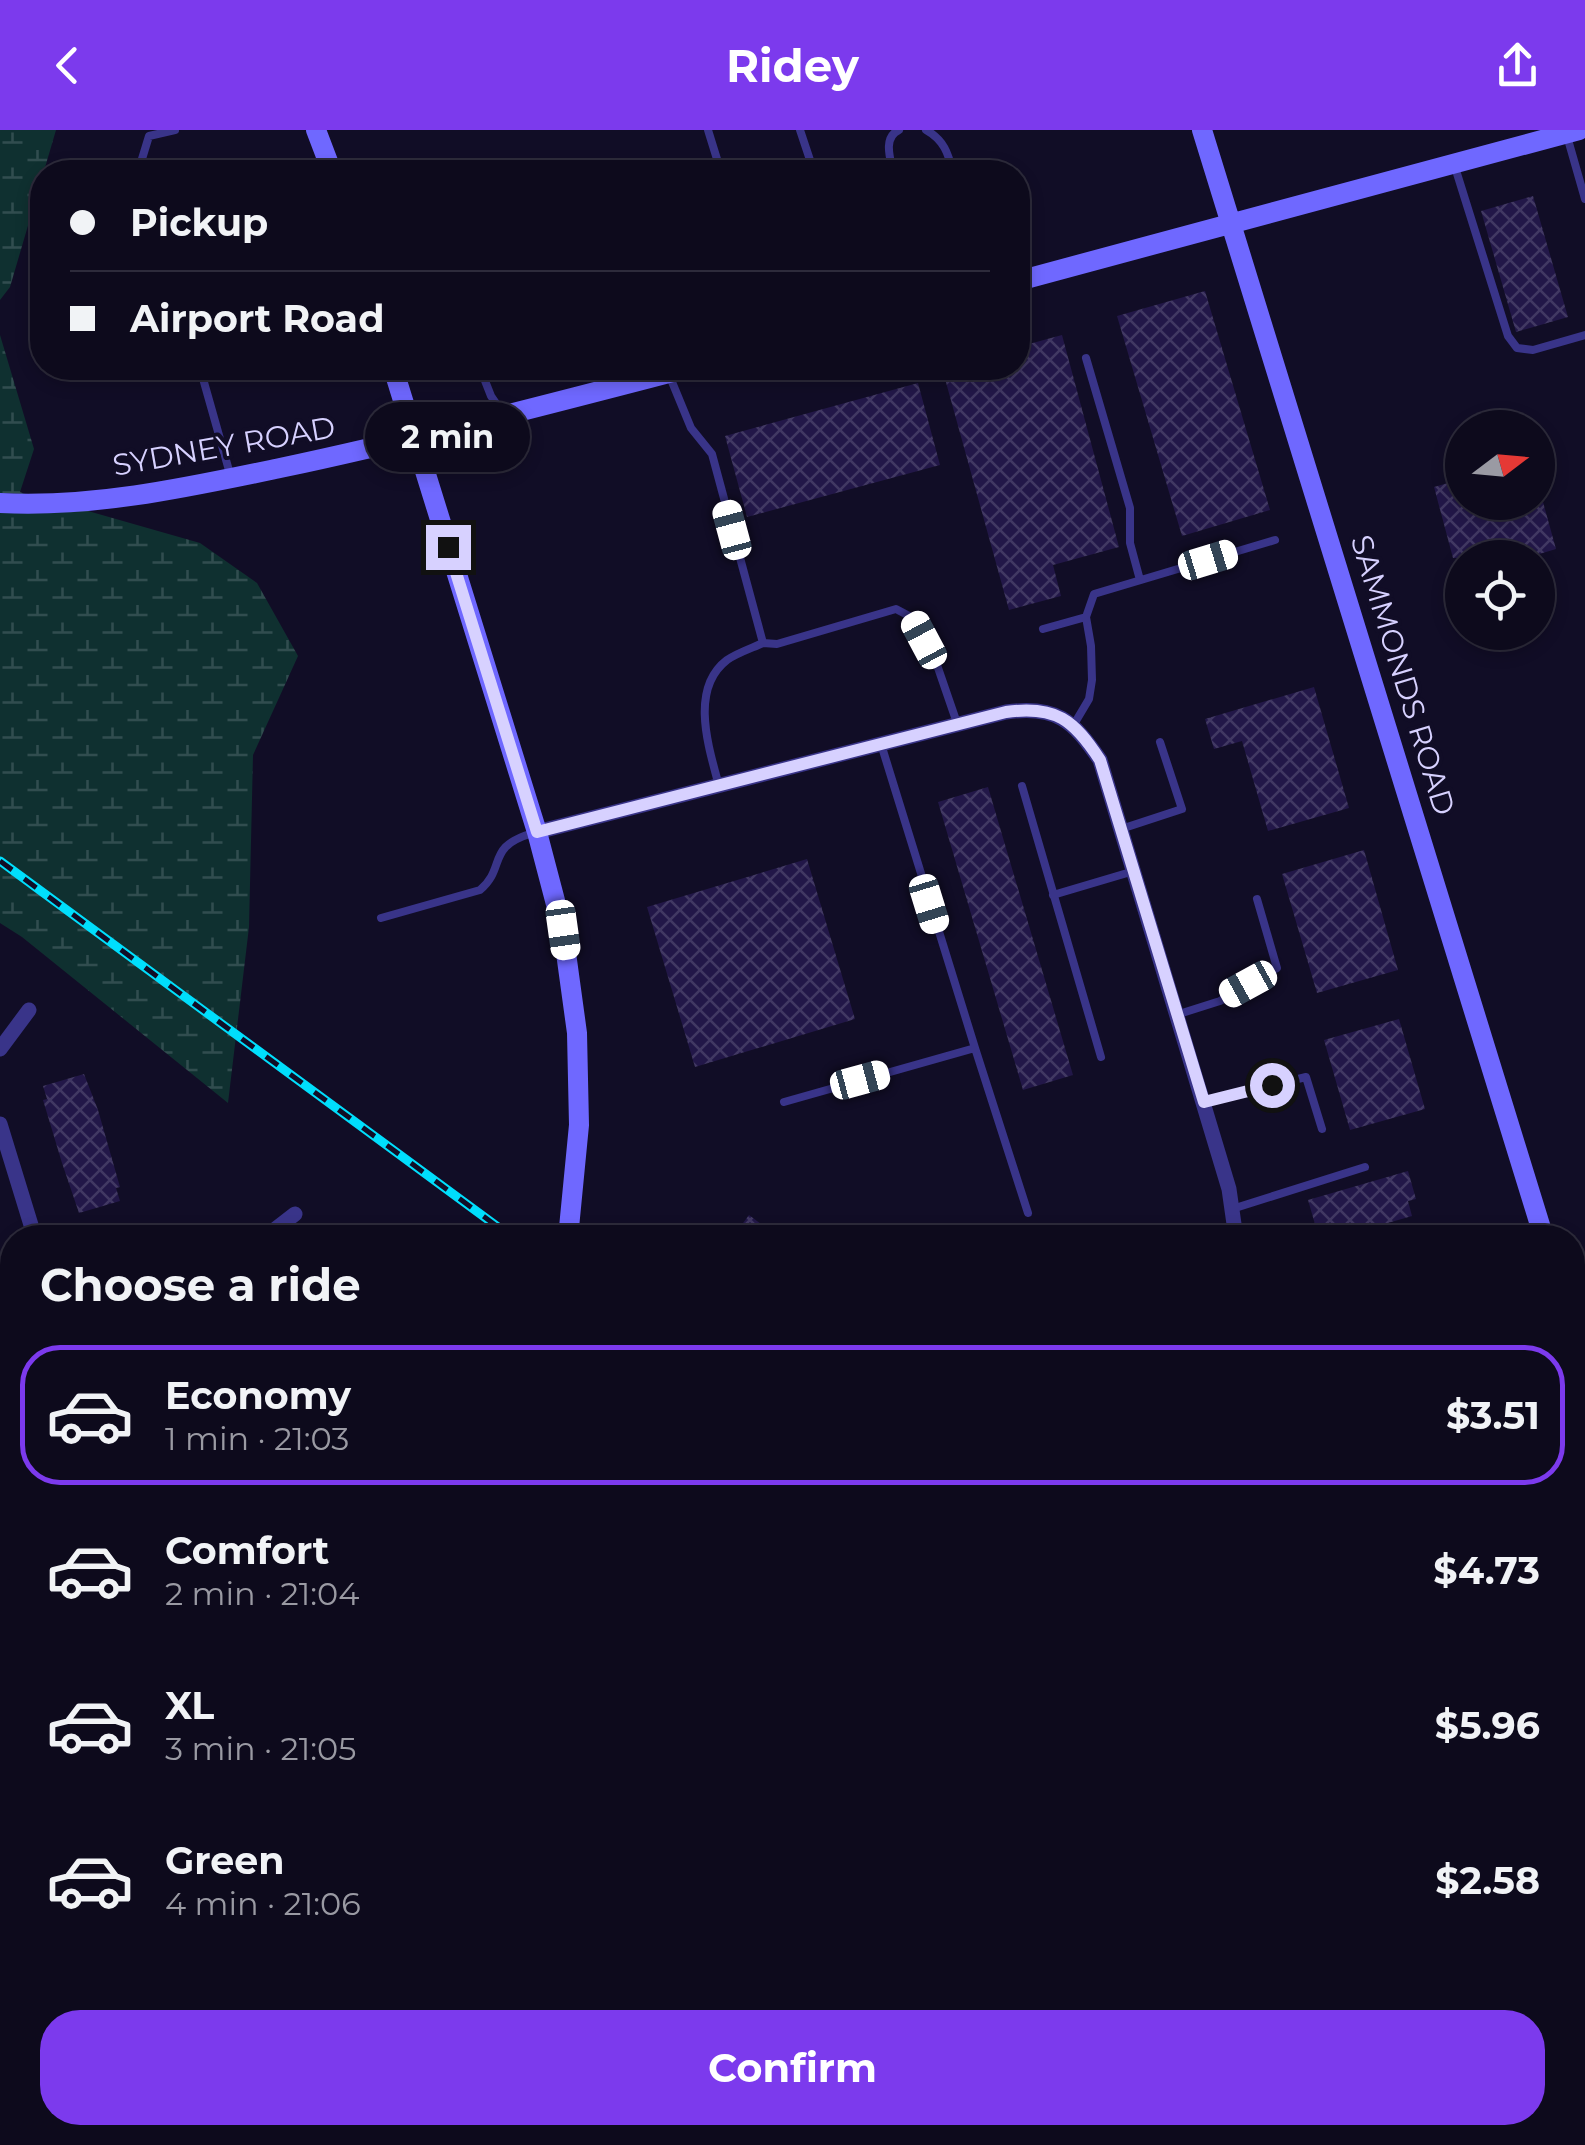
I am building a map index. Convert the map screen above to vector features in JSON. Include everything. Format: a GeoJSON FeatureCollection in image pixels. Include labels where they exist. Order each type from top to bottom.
{"type":"FeatureCollection","features":[{"type":"Feature","properties":{"kind":"street"},"geometry":{"type":"LineString","coordinates":[[316,130],[327,160]]}},
{"type":"Feature","properties":{"kind":"street","name":"SAMMONDS ROAD"},"geometry":{"type":"LineString","coordinates":[[1202,130],[1540,1225]]}},
{"type":"Feature","properties":{"kind":"street"},"geometry":{"type":"LineString","coordinates":[[1030,278],[1573,132]]}},
{"type":"Feature","properties":{"kind":"street"},"geometry":{"type":"LineString","coordinates":[[397,380],[537,832],[563,930],[577,1033],[579,1125],[569,1225]]}},
{"type":"Feature","properties":{"kind":"street","name":"SYDNEY ROAD"},"geometry":{"type":"LineString","coordinates":[[0,503],[118,498],[232,478],[415,440],[640,380]]}},
{"type":"Feature","properties":{"kind":"street"},"geometry":{"type":"LineString","coordinates":[[537,832],[1032,708],[1059,715],[1082,732],[1100,760],[1229,1188],[1234,1225]]}},
{"type":"Feature","properties":{"kind":"street"},"geometry":{"type":"LineString","coordinates":[[0,1048],[28,1010]]}},
{"type":"Feature","properties":{"kind":"street"},"geometry":{"type":"LineString","coordinates":[[0,1124],[31,1225]]}},
{"type":"Feature","properties":{"kind":"street"},"geometry":{"type":"LineString","coordinates":[[281,1225],[295,1214]]}},
{"type":"Feature","properties":{"kind":"lane"},"geometry":{"type":"LineString","coordinates":[[142,160],[149,136],[175,130]]}},
{"type":"Feature","properties":{"kind":"lane"},"geometry":{"type":"LineString","coordinates":[[708,130],[717,160]]}},
{"type":"Feature","properties":{"kind":"lane"},"geometry":{"type":"LineString","coordinates":[[800,130],[810,160]]}},
{"type":"Feature","properties":{"kind":"lane"},"geometry":{"type":"LineString","coordinates":[[892,160],[889,141],[900,130]]}},
{"type":"Feature","properties":{"kind":"lane"},"geometry":{"type":"LineString","coordinates":[[926,130],[939,138],[950,160]]}},
{"type":"Feature","properties":{"kind":"lane"},"geometry":{"type":"LineString","coordinates":[[1573,132],[1585,198]]}},
{"type":"Feature","properties":{"kind":"lane"},"geometry":{"type":"LineString","coordinates":[[1454,164],[1508,336],[1517,348],[1533,350],[1585,336]]}},
{"type":"Feature","properties":{"kind":"lane"},"geometry":{"type":"LineString","coordinates":[[1086,358],[1130,508],[1130,543],[1140,580]]}},
{"type":"Feature","properties":{"kind":"lane"},"geometry":{"type":"LineString","coordinates":[[203,380],[232,478]]}},
{"type":"Feature","properties":{"kind":"lane"},"geometry":{"type":"LineString","coordinates":[[483,380],[504,416]]}},
{"type":"Feature","properties":{"kind":"lane"},"geometry":{"type":"LineString","coordinates":[[680,380],[691,428],[712,454],[763,643]]}},
{"type":"Feature","properties":{"kind":"lane"},"geometry":{"type":"LineString","coordinates":[[1073,726],[1089,699],[1091,646],[1086,616],[1094,594],[1276,540]]}},
{"type":"Feature","properties":{"kind":"lane"},"geometry":{"type":"LineString","coordinates":[[719,786],[703,723],[710,686],[725,661],[763,643],[777,644],[896,609],[913,618],[936,662],[958,725]]}},
{"type":"Feature","properties":{"kind":"lane"},"geometry":{"type":"LineString","coordinates":[[1043,629],[1086,616]]}},
{"type":"Feature","properties":{"kind":"lane"},"geometry":{"type":"LineString","coordinates":[[1121,829],[1182,810],[1160,742]]}},
{"type":"Feature","properties":{"kind":"lane"},"geometry":{"type":"LineString","coordinates":[[881,744],[1028,1213]]}},
{"type":"Feature","properties":{"kind":"lane"},"geometry":{"type":"LineString","coordinates":[[1022,786],[1101,1058]]}},
{"type":"Feature","properties":{"kind":"lane"},"geometry":{"type":"LineString","coordinates":[[381,918],[480,890],[490,880],[502,850],[512,840],[537,832]]}},
{"type":"Feature","properties":{"kind":"lane"},"geometry":{"type":"LineString","coordinates":[[1053,896],[1134,871]]}},
{"type":"Feature","properties":{"kind":"lane"},"geometry":{"type":"LineString","coordinates":[[1178,1014],[1220,1000],[1278,968],[1256,900]]}},
{"type":"Feature","properties":{"kind":"lane"},"geometry":{"type":"LineString","coordinates":[[784,1102],[975,1048]]}},
{"type":"Feature","properties":{"kind":"lane"},"geometry":{"type":"LineString","coordinates":[[1204,1102],[1306,1077],[1322,1129]]}},
{"type":"Feature","properties":{"kind":"lane"},"geometry":{"type":"LineString","coordinates":[[1232,1209],[1365,1166]]}},
{"type":"Feature","properties":{"kind":"green space"},"geometry":{"type":"Polygon","coordinates":[[[0,130],[56,130],[47,160],[30,160],[30,219],[10,287],[0,300],[0,130]]]}},
{"type":"Feature","properties":{"kind":"green space"},"geometry":{"type":"Polygon","coordinates":[[[0,335],[34,449],[20,492],[25,494],[0,493],[0,335]]]}},
{"type":"Feature","properties":{"kind":"green space"},"geometry":{"type":"Polygon","coordinates":[[[81,509],[200,543],[257,583],[298,656],[253,755],[249,927],[228,1103],[0,923],[0,513],[81,509]]]}},
{"type":"Feature","properties":{"kind":"building"},"geometry":{"type":"Polygon","coordinates":[[[1533,196],[1568,317],[1516,332],[1481,211],[1533,196]]]}},
{"type":"Feature","properties":{"kind":"building"},"geometry":{"type":"Polygon","coordinates":[[[1205,291],[1270,510],[1182,536],[1117,316],[1205,291]]]}},
{"type":"Feature","properties":{"kind":"building"},"geometry":{"type":"Polygon","coordinates":[[[1062,335],[1119,547],[1053,565],[1061,596],[1009,610],[945,380],[1030,380],[1030,344],[1062,335]]]}},
{"type":"Feature","properties":{"kind":"building"},"geometry":{"type":"Polygon","coordinates":[[[918,383],[940,465],[747,517],[725,436],[918,383]]]}},
{"type":"Feature","properties":{"kind":"building"},"geometry":{"type":"Polygon","coordinates":[[[1445,484],[1445,520],[1548,520],[1554,540],[1448,540],[1434,487],[1445,484]]]}},
{"type":"Feature","properties":{"kind":"building"},"geometry":{"type":"Polygon","coordinates":[[[1314,687],[1349,808],[1268,831],[1242,741],[1214,749],[1205,719],[1314,687]]]}},
{"type":"Feature","properties":{"kind":"building"},"geometry":{"type":"Polygon","coordinates":[[[988,787],[1073,1075],[1023,1090],[938,802],[988,787]]]}},
{"type":"Feature","properties":{"kind":"building"},"geometry":{"type":"Polygon","coordinates":[[[1364,850],[1398,970],[1317,993],[1282,874],[1364,850]]]}},
{"type":"Feature","properties":{"kind":"building"},"geometry":{"type":"Polygon","coordinates":[[[807,859],[855,1019],[695,1067],[647,907],[807,859]]]}},
{"type":"Feature","properties":{"kind":"building"},"geometry":{"type":"Polygon","coordinates":[[[1399,1019],[1425,1109],[1350,1130],[1324,1040],[1399,1019]]]}},
{"type":"Feature","properties":{"kind":"building"},"geometry":{"type":"Polygon","coordinates":[[[84,1074],[120,1187],[116,1188],[120,1201],[79,1213],[43,1100],[47,1099],[43,1086],[84,1074]]]}},
{"type":"Feature","properties":{"kind":"building"},"geometry":{"type":"Polygon","coordinates":[[[1408,1171],[1416,1199],[1408,1201],[1412,1216],[1381,1225],[1315,1225],[1308,1200],[1408,1171]]]}},
{"type":"Feature","properties":{"kind":"building"},"geometry":{"type":"Polygon","coordinates":[[[749,1215],[762,1225],[742,1225],[749,1215]]]}},
{"type":"Feature","properties":{"kind":"railway"},"geometry":{"type":"LineString","coordinates":[[0,861],[495,1225]]}},
{"type":"Feature","properties":{"kind":"route"},"geometry":{"type":"LineString","coordinates":[[448,547],[537,832],[1006,712],[1032,708],[1059,715],[1082,732],[1100,760],[1204,1102],[1272,1085]]}}]}
